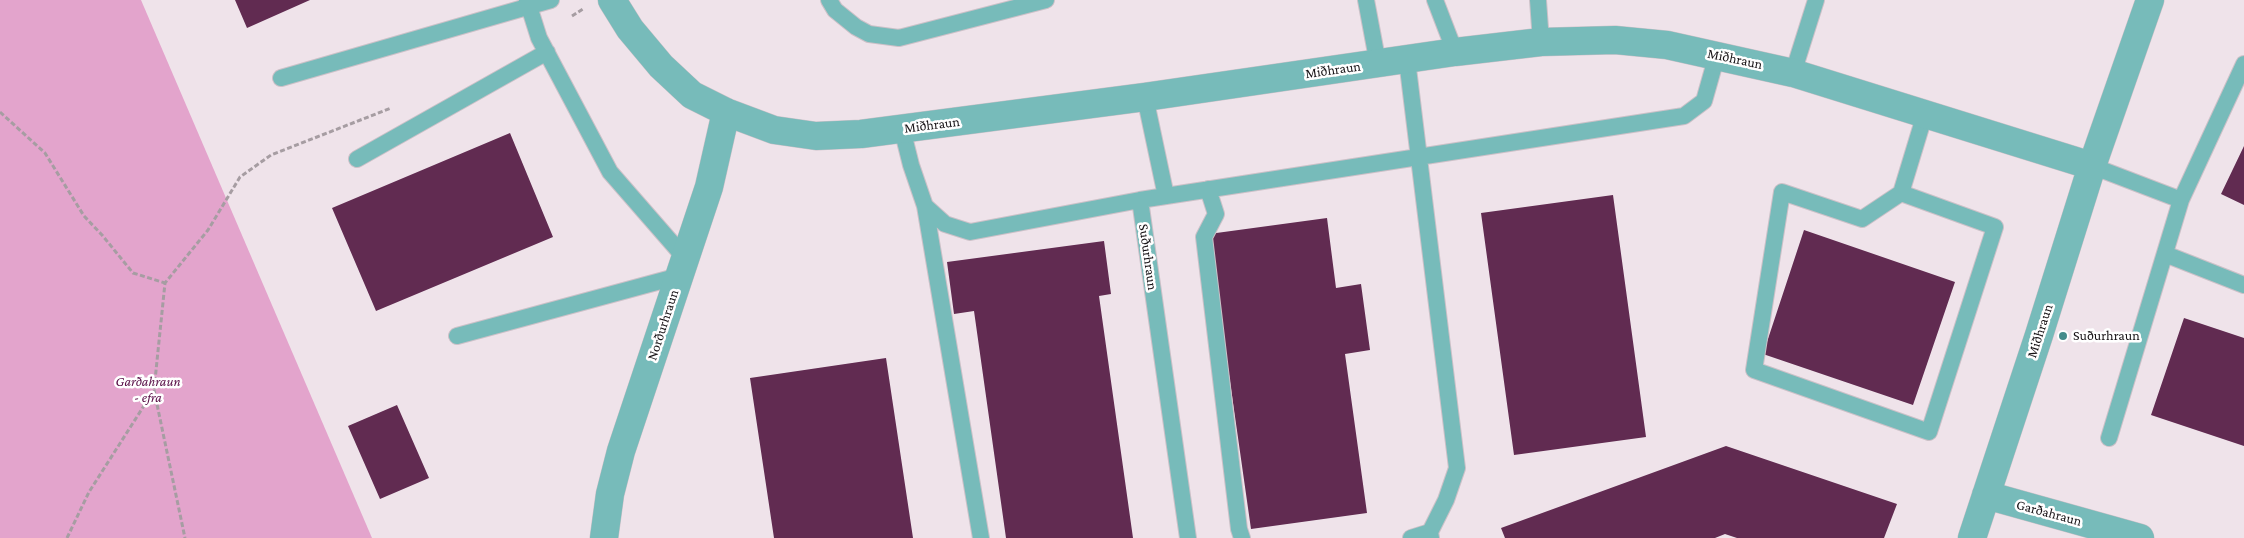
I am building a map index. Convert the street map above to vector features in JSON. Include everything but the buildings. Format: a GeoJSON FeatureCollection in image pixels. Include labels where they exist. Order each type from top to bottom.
{"type":"FeatureCollection","features":[{"type":"Feature","properties":{"kind":"street","name":"Miðhraun"},"geometry":{"type":"LineString","coordinates":[[612,0],[630,29],[661,66],[692,95],[726,112],[774,130],[816,136],[861,134],[902,129],[1145,97],[1455,52],[1541,42],[1615,40],[1667,45],[1793,72],[2092,166]]}},
{"type":"Feature","properties":{"kind":"street","name":"Miðhraun"},"geometry":{"type":"LineString","coordinates":[[1986,495],[2092,166],[2150,0]]}},
{"type":"Feature","properties":{"kind":"street","name":"Norðurhraun"},"geometry":{"type":"LineString","coordinates":[[604,538],[610,494],[622,451],[709,187],[726,112]]}},
{"type":"Feature","properties":{"kind":"street"},"geometry":{"type":"LineString","coordinates":[[1972,538],[1986,495]]}},
{"type":"Feature","properties":{"kind":"street","name":"Garðahraun"},"geometry":{"type":"LineString","coordinates":[[1986,495],[2140,538]]}},
{"type":"Feature","properties":{"kind":"lane"},"geometry":{"type":"LineString","coordinates":[[281,78],[528,3],[551,0]]}},
{"type":"Feature","properties":{"kind":"lane"},"geometry":{"type":"LineString","coordinates":[[829,0],[835,10],[856,28],[884,37],[899,38],[1046,0]]}},
{"type":"Feature","properties":{"kind":"lane"},"geometry":{"type":"LineString","coordinates":[[1366,0],[1378,64]]}},
{"type":"Feature","properties":{"kind":"lane"},"geometry":{"type":"LineString","coordinates":[[1435,0],[1455,52]]}},
{"type":"Feature","properties":{"kind":"lane"},"geometry":{"type":"LineString","coordinates":[[1538,0],[1541,42]]}},
{"type":"Feature","properties":{"kind":"lane"},"geometry":{"type":"LineString","coordinates":[[1793,72],[1816,0]]}},
{"type":"Feature","properties":{"kind":"lane"},"geometry":{"type":"LineString","coordinates":[[457,336],[682,267],[610,172],[539,38],[528,3]]}},
{"type":"Feature","properties":{"kind":"lane"},"geometry":{"type":"LineString","coordinates":[[358,159],[547,52]]}},
{"type":"Feature","properties":{"kind":"lane"},"geometry":{"type":"LineString","coordinates":[[925,206],[945,224],[970,232],[1140,200],[1684,116],[1704,101],[1717,55]]}},
{"type":"Feature","properties":{"kind":"lane"},"geometry":{"type":"LineString","coordinates":[[1407,60],[1457,468],[1446,500],[1430,535],[1411,538]]}},
{"type":"Feature","properties":{"kind":"lane"},"geometry":{"type":"LineString","coordinates":[[2109,438],[2181,200],[2244,64]]}},
{"type":"Feature","properties":{"kind":"lane"},"geometry":{"type":"LineString","coordinates":[[1145,97],[1166,196]]}},
{"type":"Feature","properties":{"kind":"lane"},"geometry":{"type":"LineString","coordinates":[[1901,193],[1995,227],[1929,432],[1754,370],[1782,192],[1862,219],[1901,193],[1925,114]]}},
{"type":"Feature","properties":{"kind":"lane"},"geometry":{"type":"LineString","coordinates":[[902,129],[911,165],[925,206],[981,538]]}},
{"type":"Feature","properties":{"kind":"lane"},"geometry":{"type":"LineString","coordinates":[[2092,166],[2181,200]]}},
{"type":"Feature","properties":{"kind":"lane"},"geometry":{"type":"LineString","coordinates":[[1208,189],[1216,214],[1204,237],[1242,538]]}},
{"type":"Feature","properties":{"kind":"lane","name":"Suðurhraun"},"geometry":{"type":"LineString","coordinates":[[1140,200],[1188,538]]}},
{"type":"Feature","properties":{"kind":"lane"},"geometry":{"type":"LineString","coordinates":[[2165,254],[2244,285]]}},
{"type":"Feature","properties":{"kind":"path"},"geometry":{"type":"LineString","coordinates":[[0,112],[45,153],[84,216],[102,235],[132,273],[165,283],[154,390],[185,538]]}},
{"type":"Feature","properties":{"kind":"path"},"geometry":{"type":"LineString","coordinates":[[67,538],[89,492],[154,390]]}},
{"type":"Feature","properties":{"kind":"green space","name":"Garðahraun - efra"},"geometry":{"type":"Polygon","coordinates":[[[0,0],[141,0],[372,538],[0,538],[0,0]]]}},
{"type":"Feature","properties":{"kind":"place","name":"Suðurhraun"},"geometry":{"type":"Point","coordinates":[2063,336]}}]}
